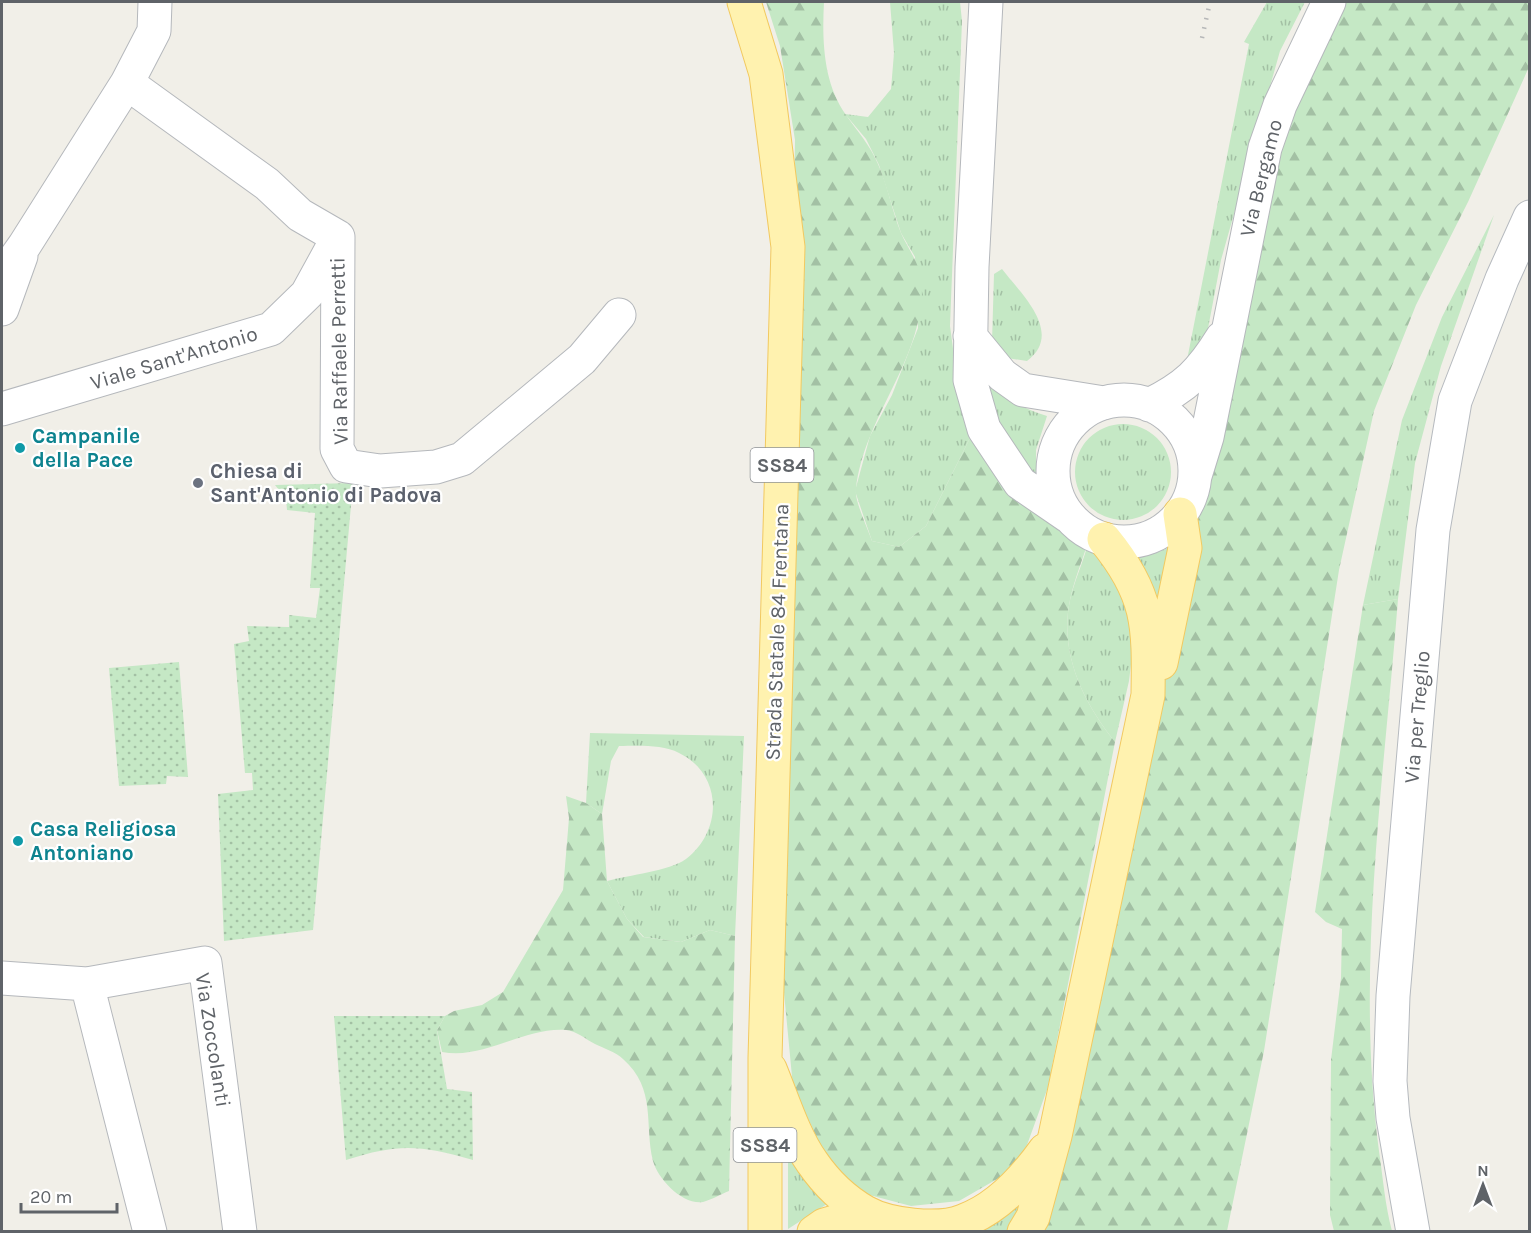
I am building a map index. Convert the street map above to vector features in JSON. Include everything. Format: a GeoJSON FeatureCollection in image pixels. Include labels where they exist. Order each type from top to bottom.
{"type":"FeatureCollection","features":[{"type":"Feature","properties":{"kind":"main road","name":"Strada Statale 84 Frentana"},"geometry":{"type":"LineString","coordinates":[[744,2],[766,74],[788,247],[765,1058],[765,1232]]}},
{"type":"Feature","properties":{"kind":"main road"},"geometry":{"type":"LineString","coordinates":[[1148,695],[1161,666],[1185,548],[1180,514]]}},
{"type":"Feature","properties":{"kind":"main road"},"geometry":{"type":"LineString","coordinates":[[1024,1232],[1033,1217],[1055,1136],[1148,695],[1149,635],[1142,601],[1126,566],[1104,539]]}},
{"type":"Feature","properties":{"kind":"main road"},"geometry":{"type":"LineString","coordinates":[[765,1058],[810,1160],[832,1187],[866,1213],[909,1225],[938,1225],[963,1221],[1011,1192],[1055,1136]]}},
{"type":"Feature","properties":{"kind":"main road"},"geometry":{"type":"LineString","coordinates":[[814,1232],[824,1225],[866,1213]]}},
{"type":"Feature","properties":{"kind":"street"},"geometry":{"type":"LineString","coordinates":[[2,277],[127,83],[154,31],[155,2]]}},
{"type":"Feature","properties":{"kind":"street"},"geometry":{"type":"LineString","coordinates":[[986,2],[970,336],[970,380],[984,429],[1020,483],[1079,526],[1104,539],[1121,542],[1154,535],[1180,514],[1188,502],[1195,476],[1191,449],[1178,426],[1165,413],[1149,405],[1122,400],[1104,403],[1088,410],[1074,420],[1063,434],[1055,450],[1052,467],[1053,485],[1068,516]]}},
{"type":"Feature","properties":{"kind":"street","name":"Via Bergamo"},"geometry":{"type":"LineString","coordinates":[[1195,476],[1207,437],[1265,148],[1280,105],[1329,2]]}},
{"type":"Feature","properties":{"kind":"street","name":"Via Raffaele Perretti"},"geometry":{"type":"LineString","coordinates":[[127,83],[267,184],[300,215],[338,237],[337,432],[338,449],[346,466],[380,471],[436,467],[462,459],[582,359],[619,315]]}},
{"type":"Feature","properties":{"kind":"street","name":"Via per Treglio"},"geometry":{"type":"LineString","coordinates":[[1413,1232],[1393,1119],[1390,1082],[1393,996],[1433,530],[1455,401],[1502,279],[1530,217]]}},
{"type":"Feature","properties":{"kind":"street","name":"Viale Sant'Antonio"},"geometry":{"type":"LineString","coordinates":[[2,409],[271,329],[307,294],[338,237]]}},
{"type":"Feature","properties":{"kind":"street"},"geometry":{"type":"LineString","coordinates":[[2,309],[24,246]]}},
{"type":"Feature","properties":{"kind":"street","name":"Via Bergamo"},"geometry":{"type":"LineString","coordinates":[[1149,405],[1178,391],[1199,372],[1228,329]]}},
{"type":"Feature","properties":{"kind":"street"},"geometry":{"type":"LineString","coordinates":[[970,336],[1002,375],[1023,390],[1104,403]]}},
{"type":"Feature","properties":{"kind":"street","name":"Via Zoccolanti"},"geometry":{"type":"LineString","coordinates":[[87,984],[205,963],[240,1232]]}},
{"type":"Feature","properties":{"kind":"street"},"geometry":{"type":"LineString","coordinates":[[2,978],[87,984],[150,1232]]}},
{"type":"Feature","properties":{"kind":"green space"},"geometry":{"type":"Polygon","coordinates":[[[766,2],[824,2],[823,31],[828,75],[838,103],[875,157],[901,233],[917,266],[921,280],[919,315],[913,340],[870,438],[861,463],[856,489],[859,507],[872,541],[899,547],[926,526],[973,432],[1032,505],[1088,542],[1070,600],[1067,620],[1068,639],[1076,676],[1103,727],[1115,742],[1048,1087],[1027,1145],[1011,1171],[959,1201],[911,1206],[858,1192],[825,1155],[793,1087],[783,982],[795,140],[780,46],[766,2]]]}},
{"type":"Feature","properties":{"kind":"green space"},"geometry":{"type":"Polygon","coordinates":[[[890,2],[960,2],[962,21],[950,326],[960,401],[973,432],[926,526],[899,547],[872,541],[855,491],[870,436],[892,395],[918,328],[915,257],[901,233],[879,165],[866,139],[845,114],[868,117],[891,89],[894,53],[890,2]]]}},
{"type":"Feature","properties":{"kind":"green space"},"geometry":{"type":"Polygon","coordinates":[[[1267,2],[1305,2],[1280,51],[1221,260],[1206,339],[1187,360],[1249,44],[1244,42],[1267,2]]]}},
{"type":"Feature","properties":{"kind":"green space"},"geometry":{"type":"Polygon","coordinates":[[[1342,2],[1529,2],[1529,67],[1468,202],[1416,305],[1374,411],[1339,570],[1264,1051],[1227,1231],[1031,1232],[1194,516],[1216,444],[1276,149],[1342,2]]]}},
{"type":"Feature","properties":{"kind":"green space"},"geometry":{"type":"Polygon","coordinates":[[[1494,215],[1441,366],[1415,463],[1398,599],[1363,605],[1402,420],[1442,317],[1494,215]]]}},
{"type":"Feature","properties":{"kind":"green space"},"geometry":{"type":"Polygon","coordinates":[[[1002,269],[1028,302],[1041,326],[1042,338],[1037,350],[1027,361],[1007,358],[992,342],[994,274],[1002,269]]]}},
{"type":"Feature","properties":{"kind":"green space"},"geometry":{"type":"Polygon","coordinates":[[[985,380],[1013,402],[1047,416],[1036,450],[1036,479],[1005,440],[985,380]]]}},
{"type":"Feature","properties":{"kind":"green space"},"geometry":{"type":"Polygon","coordinates":[[[1123,424],[1141,427],[1157,438],[1168,454],[1171,472],[1168,490],[1157,506],[1141,517],[1123,520],[1105,517],[1089,506],[1078,490],[1075,472],[1078,454],[1089,438],[1105,427],[1123,424]]]}},
{"type":"Feature","properties":{"kind":"green space"},"geometry":{"type":"Polygon","coordinates":[[[353,483],[313,930],[224,941],[218,794],[253,790],[252,773],[245,773],[234,644],[249,641],[247,626],[289,627],[289,615],[316,618],[320,588],[310,588],[315,513],[287,510],[286,499],[275,485],[353,483]]]}},
{"type":"Feature","properties":{"kind":"green space"},"geometry":{"type":"Polygon","coordinates":[[[1173,546],[1159,616],[1134,555],[1156,553],[1173,546]]]}},
{"type":"Feature","properties":{"kind":"green space"},"geometry":{"type":"Polygon","coordinates":[[[1087,547],[1123,579],[1136,623],[1129,681],[1115,742],[1103,727],[1076,676],[1068,639],[1067,620],[1070,600],[1087,547]]]}},
{"type":"Feature","properties":{"kind":"green space"},"geometry":{"type":"Polygon","coordinates":[[[1398,599],[1374,875],[1370,1014],[1372,1082],[1379,1151],[1392,1231],[1334,1231],[1330,1215],[1331,1060],[1341,978],[1342,929],[1326,922],[1315,912],[1363,605],[1398,599]]]}},
{"type":"Feature","properties":{"kind":"green space"},"geometry":{"type":"Polygon","coordinates":[[[179,662],[188,777],[167,776],[166,784],[119,786],[109,668],[179,662]]]}},
{"type":"Feature","properties":{"kind":"green space"},"geometry":{"type":"Polygon","coordinates":[[[590,733],[744,736],[735,936],[710,930],[681,942],[644,937],[627,919],[607,881],[659,870],[686,859],[707,834],[712,819],[713,803],[704,774],[693,762],[679,753],[657,747],[619,746],[611,761],[602,814],[586,803],[590,733]]]}},
{"type":"Feature","properties":{"kind":"green space"},"geometry":{"type":"Polygon","coordinates":[[[566,796],[586,803],[602,814],[607,881],[627,919],[643,937],[681,942],[710,930],[735,936],[729,1191],[706,1201],[695,1202],[679,1195],[665,1183],[660,1175],[653,1161],[645,1095],[641,1083],[634,1071],[617,1054],[570,1030],[535,1033],[473,1052],[442,1052],[437,1030],[445,1016],[454,1011],[482,1005],[503,992],[563,890],[569,818],[566,796]]]}},
{"type":"Feature","properties":{"kind":"green space"},"geometry":{"type":"Polygon","coordinates":[[[334,1016],[445,1016],[437,1030],[447,1089],[472,1092],[473,1160],[438,1151],[410,1148],[381,1151],[346,1160],[334,1016]]]}},
{"type":"Feature","properties":{"kind":"green space"},"geometry":{"type":"Polygon","coordinates":[[[788,1137],[827,1204],[788,1229],[788,1137]]]}},
{"type":"Feature","properties":{"kind":"green space"},"geometry":{"type":"Polygon","coordinates":[[[1027,1193],[1009,1231],[945,1232],[1027,1193]]]}},
{"type":"Feature","properties":{"kind":"railway"},"geometry":{"type":"LineString","coordinates":[[1202,38],[1210,2]]}},
{"type":"Feature","properties":{"kind":"place","name":"Campanile della Pace"},"geometry":{"type":"Point","coordinates":[20,448]}},
{"type":"Feature","properties":{"kind":"place","name":"Chiesa di Sant'Antonio di Padova"},"geometry":{"type":"Point","coordinates":[198,483]}},
{"type":"Feature","properties":{"kind":"place","name":"Casa Religiosa Antoniano"},"geometry":{"type":"Point","coordinates":[18,841]}}]}
